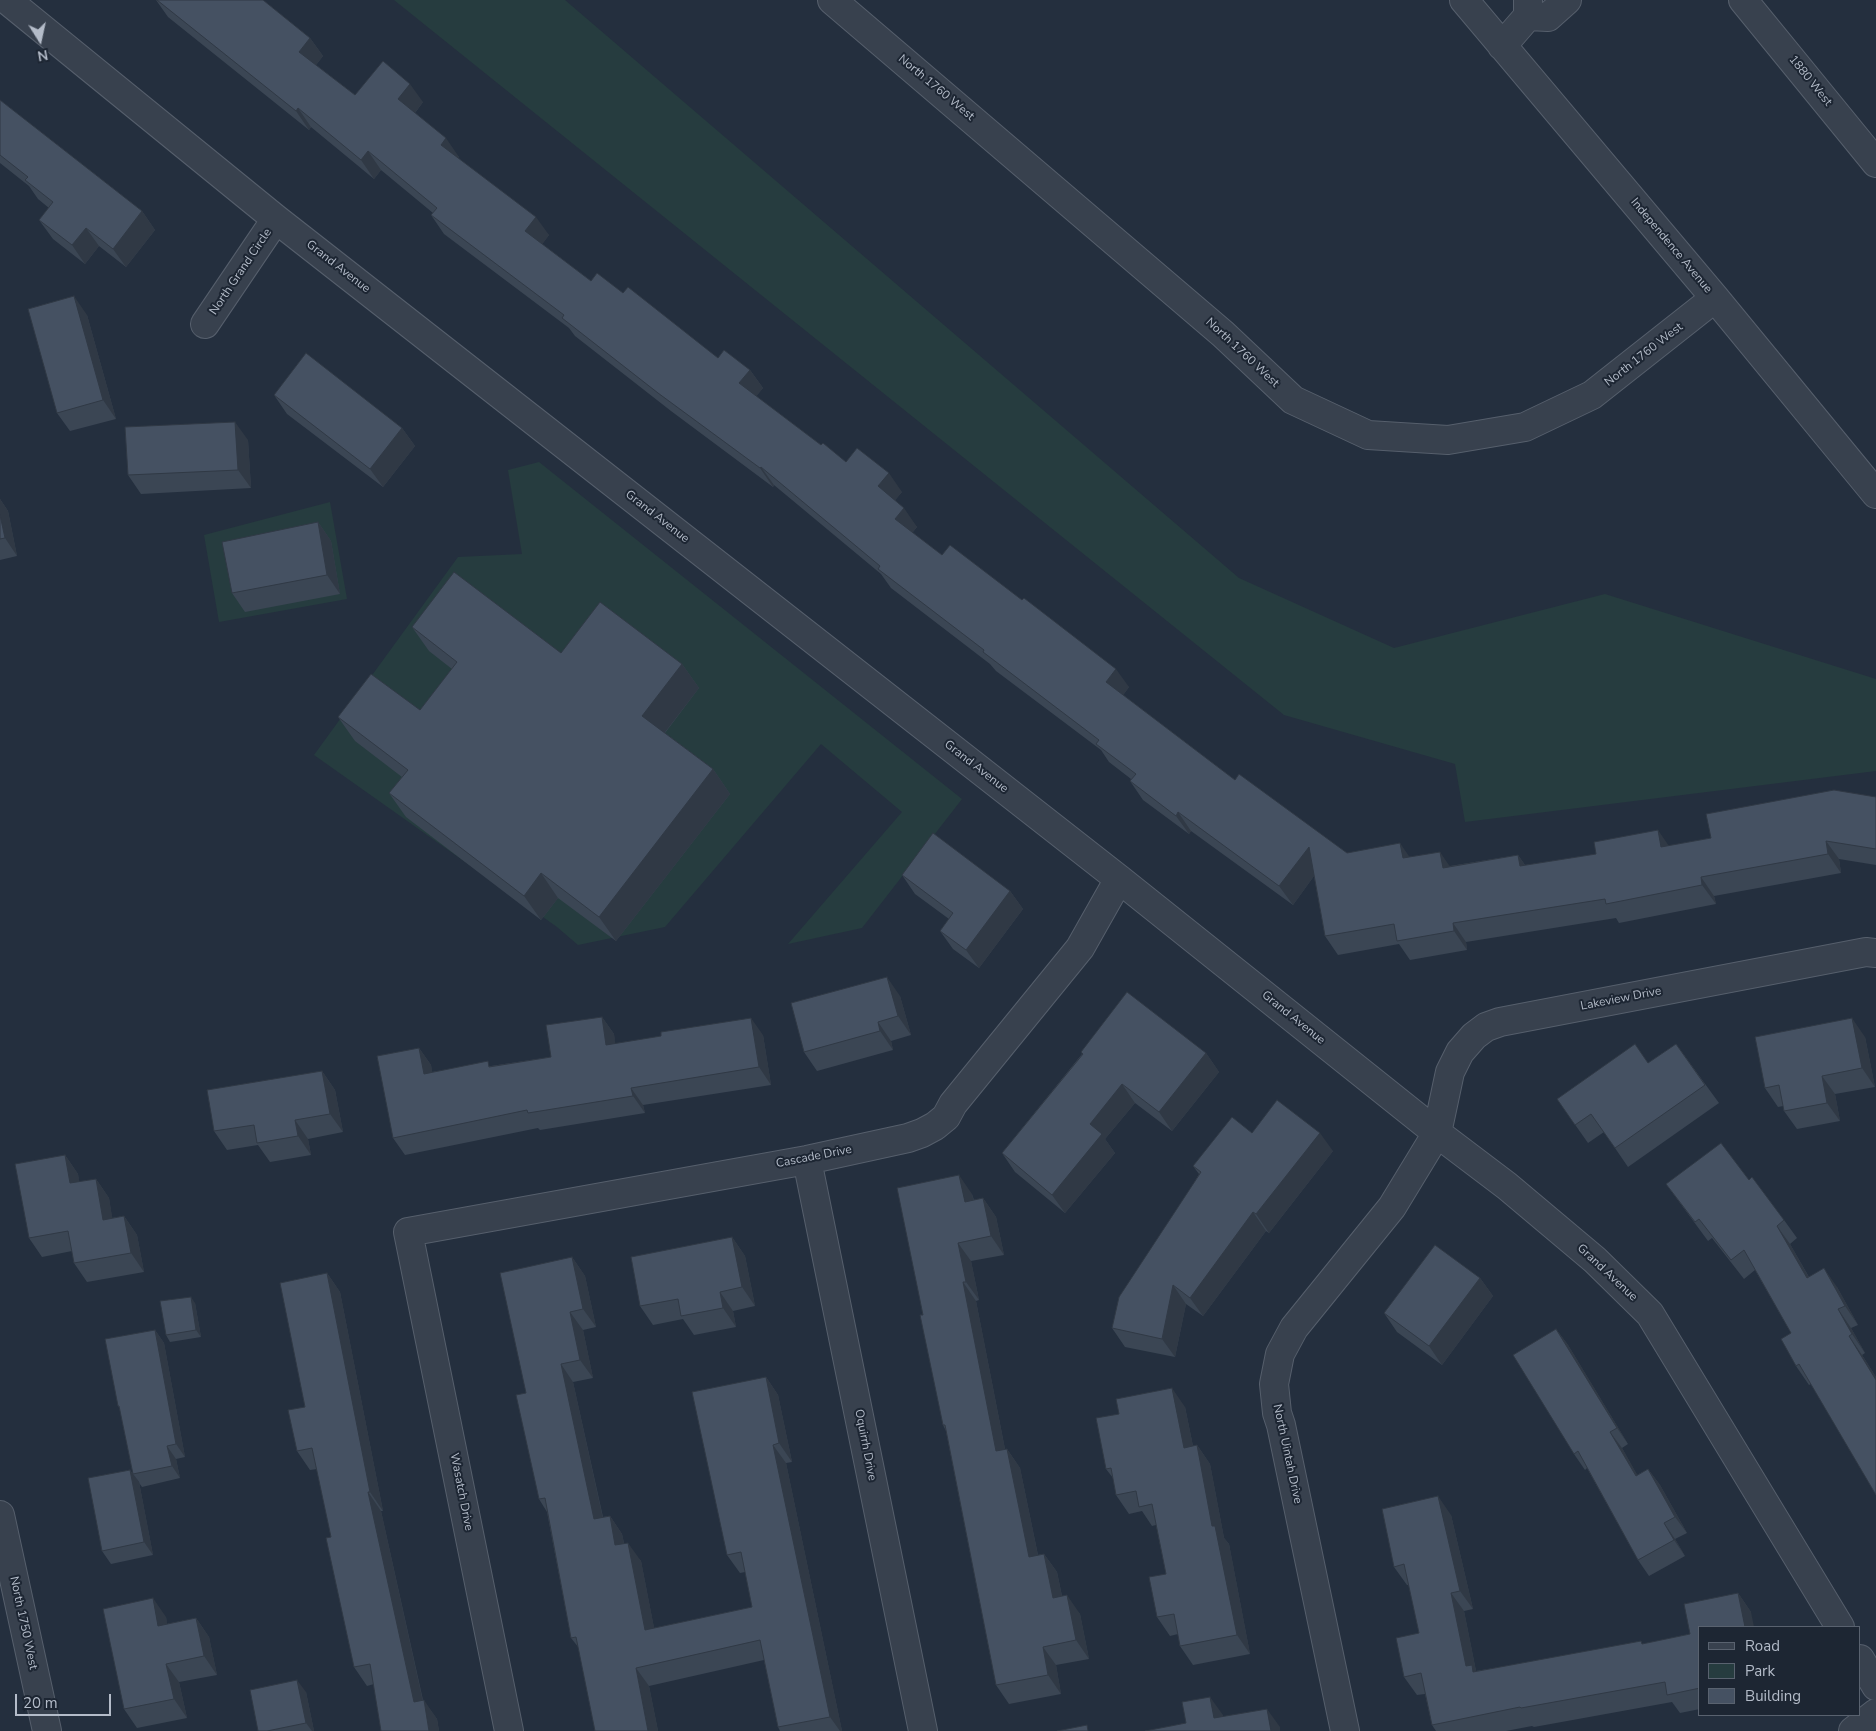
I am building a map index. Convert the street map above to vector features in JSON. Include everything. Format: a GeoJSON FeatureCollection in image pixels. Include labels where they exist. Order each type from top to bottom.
{"type":"FeatureCollection","features":[{"type":"Feature","properties":{"kind":"street","name":"Grand Avenue"},"geometry":{"type":"LineString","coordinates":[[7,0],[276,219],[1119,879],[1437,1134],[1507,1186],[1595,1260],[1650,1314],[1839,1626]]}},
{"type":"Feature","properties":{"kind":"street","name":"North 1760 West"},"geometry":{"type":"LineString","coordinates":[[832,0],[1223,334],[1293,400],[1368,435],[1448,440],[1524,427],[1592,395],[1715,298]]}},
{"type":"Feature","properties":{"kind":"street","name":"Independence Avenue"},"geometry":{"type":"LineString","coordinates":[[1464,0],[1715,298],[1876,494]]}},
{"type":"Feature","properties":{"kind":"street"},"geometry":{"type":"LineString","coordinates":[[1502,46],[1528,8],[1548,17],[1567,0]]}},
{"type":"Feature","properties":{"kind":"street","name":"1880 West"},"geometry":{"type":"LineString","coordinates":[[1743,0],[1874,155]]}},
{"type":"Feature","properties":{"kind":"street","name":"North Grand Circle"},"geometry":{"type":"LineString","coordinates":[[206,324],[276,219]]}},
{"type":"Feature","properties":{"kind":"street","name":"Cascade Drive"},"geometry":{"type":"LineString","coordinates":[[412,1254],[408,1232],[807,1160],[908,1138],[922,1133],[946,1117],[953,1104],[1080,948],[1119,879]]}},
{"type":"Feature","properties":{"kind":"street","name":"Lakeview Drive"},"geometry":{"type":"LineString","coordinates":[[1437,1134],[1450,1072],[1460,1052],[1474,1036],[1493,1024],[1866,952],[1876,953]]}},
{"type":"Feature","properties":{"kind":"street","name":"North Uintah Drive"},"geometry":{"type":"LineString","coordinates":[[1345,1731],[1277,1412],[1274,1384],[1280,1354],[1294,1328],[1392,1208],[1437,1134]]}},
{"type":"Feature","properties":{"kind":"street","name":"Oquirrh Drive"},"geometry":{"type":"LineString","coordinates":[[807,1160],[923,1731]]}},
{"type":"Feature","properties":{"kind":"street","name":"Wasatch Drive"},"geometry":{"type":"LineString","coordinates":[[412,1254],[510,1731]]}},
{"type":"Feature","properties":{"kind":"street","name":"North 1750 West"},"geometry":{"type":"LineString","coordinates":[[0,1515],[47,1731]]}},
{"type":"Feature","properties":{"kind":"street"},"geometry":{"type":"LineString","coordinates":[[1861,1661],[1876,1686]]}},
{"type":"Feature","properties":{"kind":"street"},"geometry":{"type":"LineString","coordinates":[[1853,1731],[1876,1713]]}},
{"type":"Feature","properties":{"kind":"green space"},"geometry":{"type":"Polygon","coordinates":[[[394,0],[565,0],[1239,578],[1394,648],[1605,594],[1876,679],[1876,771],[1465,822],[1455,764],[1284,715],[394,0]]]}},
{"type":"Feature","properties":{"kind":"green space"},"geometry":{"type":"Polygon","coordinates":[[[539,462],[962,799],[862,928],[788,944],[902,812],[821,744],[665,927],[578,945],[557,927],[314,755],[458,557],[522,554],[508,470],[539,462]]]}},
{"type":"Feature","properties":{"kind":"green space"},"geometry":{"type":"Polygon","coordinates":[[[330,502],[347,599],[219,622],[204,535],[330,502]]]}},
{"type":"Feature","properties":{"kind":"building"},"geometry":{"type":"Polygon","coordinates":[[[157,0],[263,0],[310,38],[299,52],[355,95],[383,61],[410,84],[398,99],[446,138],[441,145],[536,217],[525,231],[591,281],[597,273],[623,293],[628,287],[718,358],[724,350],[750,370],[739,383],[821,445],[823,443],[846,462],[857,448],[889,473],[878,486],[904,508],[895,519],[942,555],[950,545],[1022,600],[1024,598],[1116,669],[1106,682],[1235,780],[1239,774],[1347,853],[1400,843],[1403,858],[1440,852],[1443,868],[1518,855],[1520,866],[1596,854],[1594,842],[1658,830],[1661,847],[1711,838],[1706,814],[1834,790],[1876,797],[1876,849],[1826,841],[1828,854],[1701,877],[1702,885],[1606,904],[1605,899],[1453,923],[1454,931],[1397,941],[1394,924],[1325,936],[1309,847],[1279,886],[1178,812],[1176,816],[1130,781],[1136,774],[1096,744],[1099,740],[878,569],[880,566],[761,467],[658,393],[562,318],[564,315],[431,215],[437,208],[368,151],[361,160],[298,108],[296,111],[157,0]]]}},
{"type":"Feature","properties":{"kind":"building"},"geometry":{"type":"Polygon","coordinates":[[[0,100],[142,211],[113,249],[86,228],[72,245],[39,220],[53,202],[25,180],[28,177],[0,155],[0,100]]]}},
{"type":"Feature","properties":{"kind":"building"},"geometry":{"type":"Polygon","coordinates":[[[74,296],[103,400],[57,413],[28,309],[74,296]]]}},
{"type":"Feature","properties":{"kind":"building"},"geometry":{"type":"Polygon","coordinates":[[[306,353],[402,428],[370,469],[274,395],[306,353]]]}},
{"type":"Feature","properties":{"kind":"building"},"geometry":{"type":"Polygon","coordinates":[[[235,422],[238,470],[128,475],[125,427],[235,422]]]}},
{"type":"Feature","properties":{"kind":"building"},"geometry":{"type":"Polygon","coordinates":[[[0,515],[5,538],[0,539],[0,515]]]}},
{"type":"Feature","properties":{"kind":"building"},"geometry":{"type":"Polygon","coordinates":[[[318,522],[327,575],[232,593],[222,542],[318,522]]]}},
{"type":"Feature","properties":{"kind":"building"},"geometry":{"type":"Polygon","coordinates":[[[454,572],[561,653],[600,602],[682,664],[642,716],[713,769],[599,917],[541,873],[524,896],[389,793],[408,770],[338,717],[371,674],[420,710],[457,662],[412,627],[454,572]]]}},
{"type":"Feature","properties":{"kind":"building"},"geometry":{"type":"Polygon","coordinates":[[[933,833],[1010,891],[966,950],[940,931],[953,913],[902,875],[933,833]]]}},
{"type":"Feature","properties":{"kind":"building"},"geometry":{"type":"Polygon","coordinates":[[[887,977],[898,1016],[878,1022],[880,1031],[804,1052],[791,1003],[887,977]]]}},
{"type":"Feature","properties":{"kind":"building"},"geometry":{"type":"Polygon","coordinates":[[[1127,992],[1206,1053],[1159,1112],[1122,1084],[1090,1124],[1102,1134],[1052,1195],[1002,1153],[1083,1054],[1081,1052],[1127,992]]]}},
{"type":"Feature","properties":{"kind":"building"},"geometry":{"type":"Polygon","coordinates":[[[602,1017],[606,1045],[661,1036],[661,1032],[751,1018],[759,1067],[631,1088],[633,1096],[528,1113],[527,1110],[393,1138],[377,1056],[419,1048],[424,1074],[488,1061],[489,1067],[551,1057],[546,1025],[602,1017]]]}},
{"type":"Feature","properties":{"kind":"building"},"geometry":{"type":"Polygon","coordinates":[[[1852,1018],[1862,1068],[1822,1076],[1827,1103],[1784,1111],[1779,1085],[1765,1088],[1755,1037],[1852,1018]]]}},
{"type":"Feature","properties":{"kind":"building"},"geometry":{"type":"Polygon","coordinates":[[[1635,1044],[1648,1063],[1676,1044],[1705,1085],[1615,1148],[1591,1114],[1575,1125],[1557,1099],[1635,1044]]]}},
{"type":"Feature","properties":{"kind":"building"},"geometry":{"type":"Polygon","coordinates":[[[322,1071],[330,1114],[295,1120],[298,1136],[257,1143],[254,1125],[214,1131],[207,1090],[322,1071]]]}},
{"type":"Feature","properties":{"kind":"building"},"geometry":{"type":"Polygon","coordinates":[[[1277,1100],[1320,1133],[1256,1214],[1253,1212],[1190,1298],[1173,1285],[1162,1339],[1112,1328],[1119,1297],[1201,1172],[1193,1166],[1232,1117],[1252,1133],[1277,1100]]]}},
{"type":"Feature","properties":{"kind":"building"},"geometry":{"type":"Polygon","coordinates":[[[1721,1143],[1749,1180],[1752,1177],[1784,1220],[1777,1226],[1807,1278],[1824,1268],[1845,1306],[1838,1309],[1852,1334],[1849,1336],[1876,1380],[1876,1495],[1799,1364],[1796,1366],[1781,1339],[1791,1333],[1744,1250],[1731,1260],[1699,1219],[1695,1222],[1666,1184],[1721,1143]]]}},
{"type":"Feature","properties":{"kind":"building"},"geometry":{"type":"Polygon","coordinates":[[[65,1155],[70,1183],[96,1179],[103,1220],[124,1216],[131,1253],[74,1263],[68,1231],[29,1238],[15,1164],[65,1155]]]}},
{"type":"Feature","properties":{"kind":"building"},"geometry":{"type":"Polygon","coordinates":[[[959,1175],[965,1202],[983,1198],[991,1236],[958,1243],[966,1282],[963,1282],[996,1451],[1007,1449],[1029,1557],[1044,1554],[1053,1598],[1067,1595],[1076,1640],[1043,1647],[1048,1675],[996,1685],[945,1425],[943,1425],[920,1315],[923,1315],[897,1188],[959,1175]]]}},
{"type":"Feature","properties":{"kind":"building"},"geometry":{"type":"Polygon","coordinates":[[[732,1237],[742,1287],[720,1292],[723,1308],[681,1316],[678,1299],[640,1306],[631,1257],[732,1237]]]}},
{"type":"Feature","properties":{"kind":"building"},"geometry":{"type":"Polygon","coordinates":[[[1435,1245],[1480,1278],[1429,1346],[1384,1313],[1435,1245]]]}},
{"type":"Feature","properties":{"kind":"building"},"geometry":{"type":"Polygon","coordinates":[[[572,1257],[583,1309],[570,1312],[580,1360],[561,1364],[594,1519],[610,1516],[615,1545],[628,1543],[645,1630],[752,1607],[741,1552],[727,1555],[692,1392],[766,1377],[779,1443],[773,1445],[830,1717],[778,1727],[760,1640],[636,1668],[648,1731],[595,1731],[576,1637],[571,1638],[545,1498],[539,1499],[516,1395],[526,1393],[500,1273],[572,1257]]]}},
{"type":"Feature","properties":{"kind":"building"},"geometry":{"type":"Polygon","coordinates":[[[327,1273],[370,1492],[368,1492],[414,1702],[424,1700],[429,1731],[381,1731],[370,1664],[354,1667],[326,1538],[331,1537],[312,1448],[297,1451],[288,1410],[305,1407],[280,1283],[327,1273]]]}},
{"type":"Feature","properties":{"kind":"building"},"geometry":{"type":"Polygon","coordinates":[[[191,1297],[196,1330],[166,1335],[160,1301],[191,1297]]]}},
{"type":"Feature","properties":{"kind":"building"},"geometry":{"type":"Polygon","coordinates":[[[1556,1329],[1617,1428],[1610,1432],[1636,1476],[1648,1469],[1675,1517],[1664,1523],[1674,1540],[1638,1560],[1578,1451],[1574,1454],[1513,1355],[1556,1329]]]}},
{"type":"Feature","properties":{"kind":"building"},"geometry":{"type":"Polygon","coordinates":[[[155,1330],[176,1444],[167,1446],[172,1466],[133,1474],[105,1339],[155,1330]]]}},
{"type":"Feature","properties":{"kind":"building"},"geometry":{"type":"Polygon","coordinates":[[[1172,1388],[1184,1448],[1197,1445],[1212,1526],[1215,1526],[1237,1635],[1180,1646],[1174,1614],[1157,1617],[1149,1577],[1166,1574],[1152,1504],[1139,1507],[1136,1491],[1116,1495],[1111,1468],[1106,1469],[1096,1418],[1119,1414],[1116,1399],[1172,1388]]]}},
{"type":"Feature","properties":{"kind":"building"},"geometry":{"type":"Polygon","coordinates":[[[130,1470],[144,1542],[102,1551],[88,1478],[130,1470]]]}},
{"type":"Feature","properties":{"kind":"building"},"geometry":{"type":"Polygon","coordinates":[[[1438,1496],[1460,1591],[1451,1593],[1466,1666],[1472,1665],[1473,1672],[1641,1641],[1642,1644],[1690,1634],[1684,1604],[1738,1593],[1745,1626],[1698,1626],[1698,1688],[1667,1695],[1665,1682],[1520,1707],[1432,1725],[1421,1673],[1404,1677],[1396,1638],[1419,1633],[1404,1564],[1394,1567],[1382,1509],[1438,1496]]]}},
{"type":"Feature","properties":{"kind":"building"},"geometry":{"type":"Polygon","coordinates":[[[153,1598],[158,1626],[196,1618],[204,1656],[166,1664],[174,1699],[124,1709],[103,1609],[153,1598]]]}},
{"type":"Feature","properties":{"kind":"building"},"geometry":{"type":"Polygon","coordinates":[[[297,1680],[306,1723],[258,1731],[250,1690],[297,1680]]]}},
{"type":"Feature","properties":{"kind":"building"},"geometry":{"type":"Polygon","coordinates":[[[1210,1697],[1214,1718],[1267,1709],[1271,1731],[1145,1731],[1186,1723],[1182,1702],[1210,1697]]]}},
{"type":"Feature","properties":{"kind":"building"},"geometry":{"type":"Polygon","coordinates":[[[1087,1725],[1088,1731],[1057,1731],[1087,1725]]]}}]}
